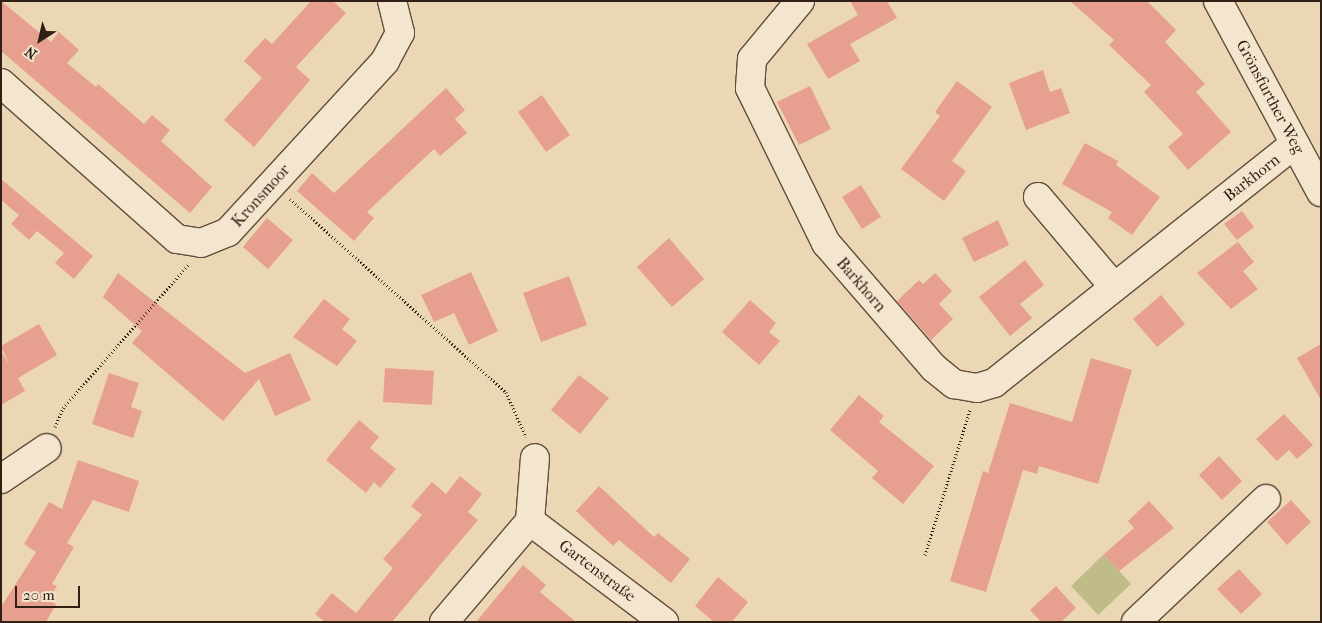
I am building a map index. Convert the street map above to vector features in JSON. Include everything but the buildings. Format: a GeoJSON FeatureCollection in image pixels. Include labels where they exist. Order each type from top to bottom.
{"type":"FeatureCollection","features":[{"type":"Feature","properties":{"kind":"street","name":"Kronsmoor"},"geometry":{"type":"LineString","coordinates":[[1,83],[177,239],[201,242],[228,232],[385,61],[400,33],[392,1]]}},
{"type":"Feature","properties":{"kind":"street","name":"Barkhorn"},"geometry":{"type":"LineString","coordinates":[[800,1],[752,59],[750,88],[771,136],[826,244],[934,368],[954,384],[977,388],[994,383],[1295,144]]}},
{"type":"Feature","properties":{"kind":"street","name":"Grönsfurther Weg"},"geometry":{"type":"LineString","coordinates":[[1218,1],[1321,192]]}},
{"type":"Feature","properties":{"kind":"street"},"geometry":{"type":"LineString","coordinates":[[1038,197],[1114,287]]}},
{"type":"Feature","properties":{"kind":"street"},"geometry":{"type":"LineString","coordinates":[[1,479],[47,448]]}},
{"type":"Feature","properties":{"kind":"street"},"geometry":{"type":"LineString","coordinates":[[444,622],[530,521],[536,458]]}},
{"type":"Feature","properties":{"kind":"street"},"geometry":{"type":"LineString","coordinates":[[1136,622],[1266,498]]}},
{"type":"Feature","properties":{"kind":"street","name":"Gartenstraße"},"geometry":{"type":"LineString","coordinates":[[530,521],[664,622]]}},
{"type":"Feature","properties":{"kind":"path"},"geometry":{"type":"LineString","coordinates":[[272,183],[506,392],[536,458]]}},
{"type":"Feature","properties":{"kind":"path"},"geometry":{"type":"LineString","coordinates":[[47,448],[63,408],[192,261],[201,242]]}},
{"type":"Feature","properties":{"kind":"path"},"geometry":{"type":"LineString","coordinates":[[925,554],[977,388]]}},
{"type":"Feature","properties":{"kind":"shaded area"},"geometry":{"type":"Polygon","coordinates":[[[1104,554],[1131,584],[1098,615],[1071,586],[1104,554]]]}}]}
